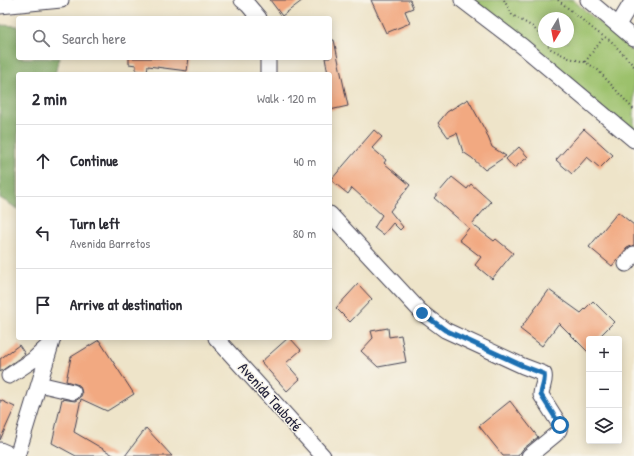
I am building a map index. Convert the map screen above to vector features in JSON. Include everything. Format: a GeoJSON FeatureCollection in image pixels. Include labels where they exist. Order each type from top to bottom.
{"type":"FeatureCollection","features":[{"type":"Feature","properties":{"kind":"street"},"geometry":{"type":"LineString","coordinates":[[0,6],[61,0]]}},
{"type":"Feature","properties":{"kind":"street"},"geometry":{"type":"LineString","coordinates":[[242,0],[257,16]]}},
{"type":"Feature","properties":{"kind":"street"},"geometry":{"type":"LineString","coordinates":[[462,0],[522,46],[634,140]]}},
{"type":"Feature","properties":{"kind":"street"},"geometry":{"type":"LineString","coordinates":[[588,0],[634,39]]}},
{"type":"Feature","properties":{"kind":"street"},"geometry":{"type":"LineString","coordinates":[[618,25],[633,0]]}},
{"type":"Feature","properties":{"kind":"street"},"geometry":{"type":"LineString","coordinates":[[268,60],[268,72]]}},
{"type":"Feature","properties":{"kind":"street"},"geometry":{"type":"LineString","coordinates":[[332,216],[422,313],[445,330],[523,366],[544,374],[545,378],[541,395],[560,425],[556,434],[529,456]]}},
{"type":"Feature","properties":{"kind":"street"},"geometry":{"type":"LineString","coordinates":[[9,376],[33,360],[53,340]]}},
{"type":"Feature","properties":{"kind":"street"},"geometry":{"type":"LineString","coordinates":[[0,450],[16,456],[53,340]]}},
{"type":"Feature","properties":{"kind":"street","name":"Avenida Taubaté"},"geometry":{"type":"LineString","coordinates":[[218,340],[323,456]]}},
{"type":"Feature","properties":{"kind":"street"},"geometry":{"type":"LineString","coordinates":[[39,384],[73,392]]}},
{"type":"Feature","properties":{"kind":"path"},"geometry":{"type":"LineString","coordinates":[[504,0],[512,14],[533,27],[538,32]]}},
{"type":"Feature","properties":{"kind":"path"},"geometry":{"type":"LineString","coordinates":[[558,0],[620,49],[634,66]]}},
{"type":"Feature","properties":{"kind":"path"},"geometry":{"type":"LineString","coordinates":[[585,62],[601,43],[604,37]]}},
{"type":"Feature","properties":{"kind":"path"},"geometry":{"type":"LineString","coordinates":[[550,48],[569,58],[585,62],[597,70],[634,110]]}},
{"type":"Feature","properties":{"kind":"green space"},"geometry":{"type":"Polygon","coordinates":[[[471,0],[573,0],[634,53],[634,133],[605,111],[543,53],[471,0]]]}},
{"type":"Feature","properties":{"kind":"green space"},"geometry":{"type":"Polygon","coordinates":[[[0,25],[16,26],[16,60],[58,60],[56,72],[16,72],[16,208],[0,198],[0,25]]]}},
{"type":"Feature","properties":{"kind":"building"},"geometry":{"type":"Polygon","coordinates":[[[270,0],[303,0],[282,16],[270,0]]]}},
{"type":"Feature","properties":{"kind":"building"},"geometry":{"type":"Polygon","coordinates":[[[371,0],[410,0],[413,8],[405,11],[410,23],[386,33],[371,0]]]}},
{"type":"Feature","properties":{"kind":"building"},"geometry":{"type":"Polygon","coordinates":[[[332,40],[334,40],[348,106],[332,110],[332,72],[328,72],[325,60],[332,60],[332,40]]]}},
{"type":"Feature","properties":{"kind":"building"},"geometry":{"type":"Polygon","coordinates":[[[129,60],[189,60],[187,71],[148,66],[147,72],[136,71],[136,65],[129,64],[129,60]]]}},
{"type":"Feature","properties":{"kind":"building"},"geometry":{"type":"Polygon","coordinates":[[[468,99],[486,132],[492,147],[506,156],[485,170],[463,152],[457,133],[448,137],[438,123],[447,112],[468,99]]]}},
{"type":"Feature","properties":{"kind":"building"},"geometry":{"type":"Polygon","coordinates":[[[584,129],[613,155],[600,168],[587,157],[572,174],[556,160],[584,129]]]}},
{"type":"Feature","properties":{"kind":"building"},"geometry":{"type":"Polygon","coordinates":[[[374,130],[382,137],[372,148],[386,160],[384,163],[410,185],[390,211],[403,227],[400,230],[393,223],[383,235],[374,228],[382,215],[352,188],[348,194],[332,181],[332,179],[374,130]]]}},
{"type":"Feature","properties":{"kind":"building"},"geometry":{"type":"Polygon","coordinates":[[[519,147],[528,157],[514,168],[506,159],[519,147]]]}},
{"type":"Feature","properties":{"kind":"building"},"geometry":{"type":"Polygon","coordinates":[[[452,177],[467,189],[471,184],[491,202],[472,224],[494,241],[496,239],[513,253],[492,279],[475,265],[481,257],[459,240],[469,228],[434,198],[452,177]]]}},
{"type":"Feature","properties":{"kind":"building"},"geometry":{"type":"Polygon","coordinates":[[[618,212],[634,225],[634,245],[627,248],[612,266],[589,247],[618,212]]]}},
{"type":"Feature","properties":{"kind":"building"},"geometry":{"type":"Polygon","coordinates":[[[358,284],[372,299],[350,322],[336,308],[358,284]]]}},
{"type":"Feature","properties":{"kind":"building"},"geometry":{"type":"Polygon","coordinates":[[[549,290],[581,313],[593,301],[614,322],[600,336],[586,336],[586,350],[559,323],[542,346],[520,329],[549,290]]]}},
{"type":"Feature","properties":{"kind":"building"},"geometry":{"type":"Polygon","coordinates":[[[388,328],[389,337],[401,335],[406,362],[378,367],[361,351],[373,338],[371,331],[388,328]]]}},
{"type":"Feature","properties":{"kind":"building"},"geometry":{"type":"Polygon","coordinates":[[[99,340],[134,394],[107,411],[81,399],[74,432],[115,456],[76,456],[52,443],[62,399],[75,401],[80,398],[82,394],[79,385],[66,381],[71,357],[99,340]]]}},
{"type":"Feature","properties":{"kind":"building"},"geometry":{"type":"Polygon","coordinates":[[[286,340],[292,340],[301,350],[286,363],[300,379],[287,391],[261,362],[286,340]]]}},
{"type":"Feature","properties":{"kind":"building"},"geometry":{"type":"Polygon","coordinates":[[[19,345],[25,354],[0,372],[0,359],[19,345]]]}},
{"type":"Feature","properties":{"kind":"building"},"geometry":{"type":"Polygon","coordinates":[[[0,400],[15,407],[0,440],[0,400]]]}},
{"type":"Feature","properties":{"kind":"building"},"geometry":{"type":"Polygon","coordinates":[[[510,401],[538,437],[523,449],[518,456],[503,456],[479,426],[510,401]]]}},
{"type":"Feature","properties":{"kind":"building"},"geometry":{"type":"Polygon","coordinates":[[[146,428],[172,456],[125,456],[146,428]]]}},
{"type":"Feature","properties":{"kind":"route"},"geometry":{"type":"LineString","coordinates":[[422,313],[445,330],[523,366],[544,374],[545,378],[541,395],[560,425]]}}]}
